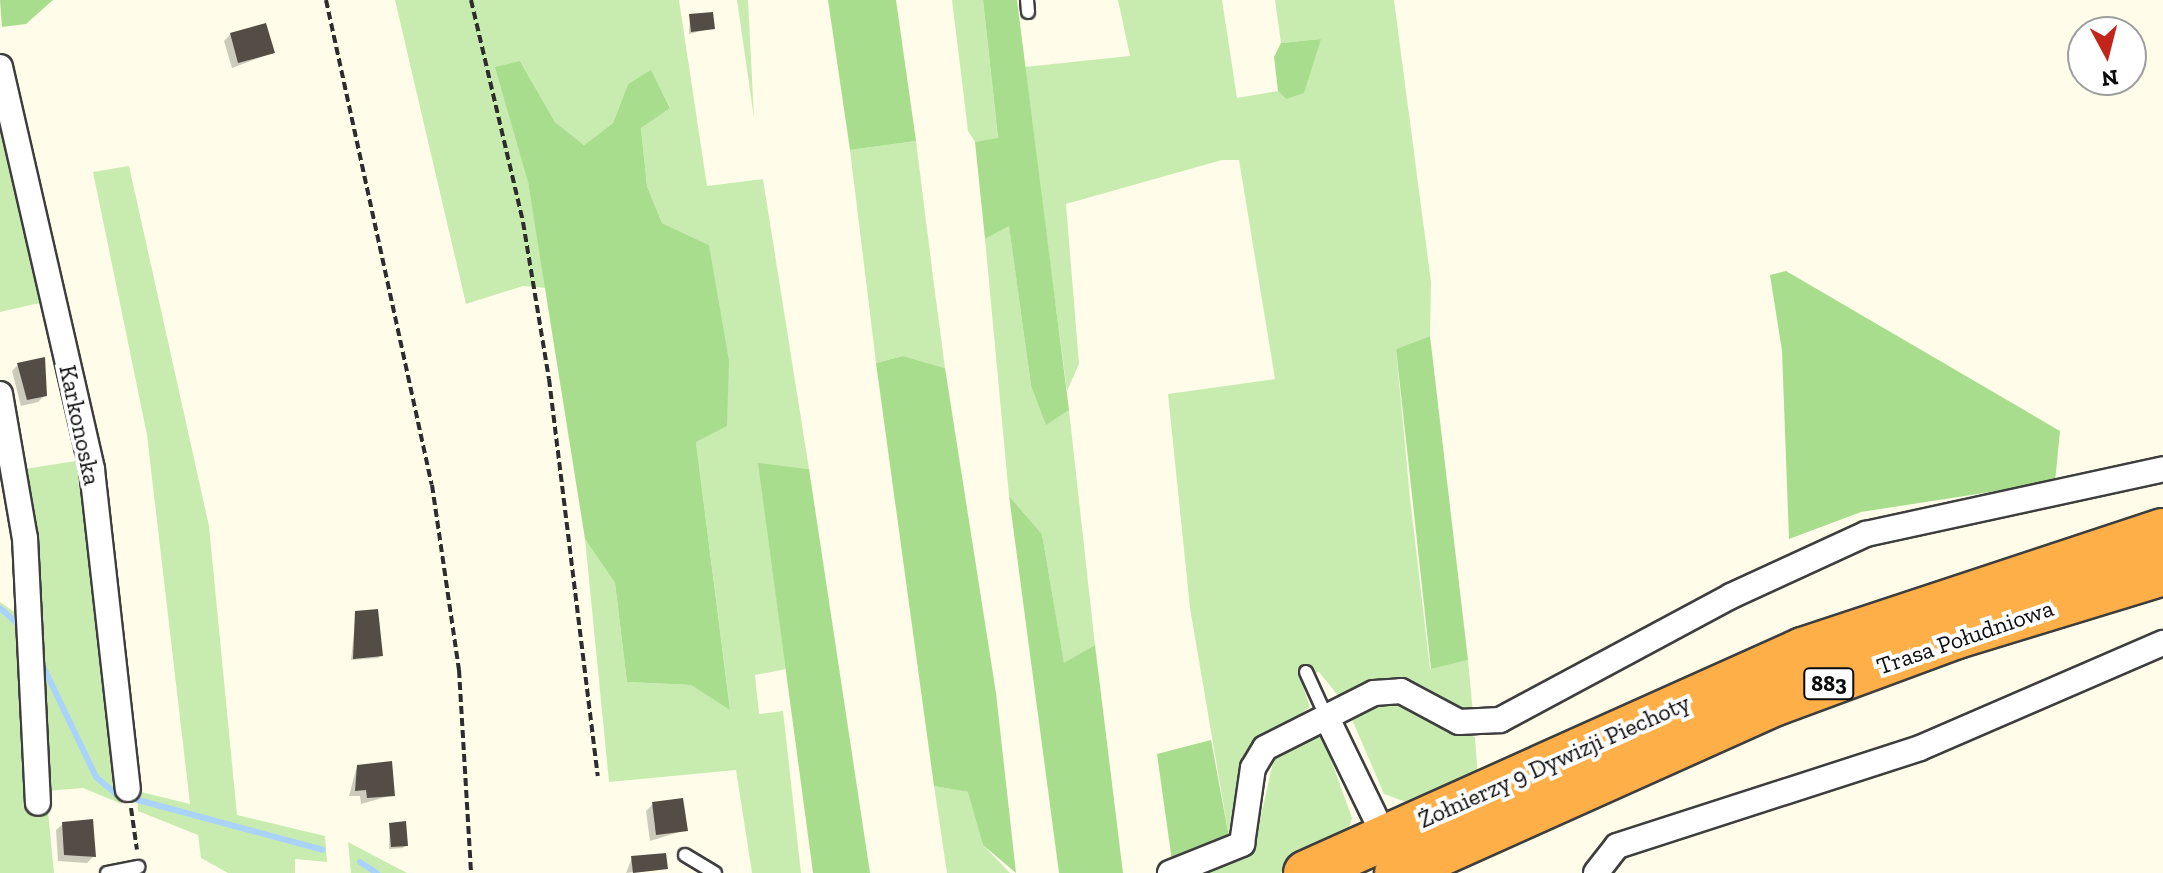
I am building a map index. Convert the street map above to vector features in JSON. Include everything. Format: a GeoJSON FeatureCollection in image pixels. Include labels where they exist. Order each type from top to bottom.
{"type":"FeatureCollection","features":[{"type":"Feature","properties":{"kind":"highway","name":"Trasa Południowa"},"geometry":{"type":"LineString","coordinates":[[1803,650],[2163,531]]}},
{"type":"Feature","properties":{"kind":"highway","name":"Trasa Południowa"},"geometry":{"type":"LineString","coordinates":[[1505,822],[1776,703],[1957,636],[2163,573]]}},
{"type":"Feature","properties":{"kind":"highway","name":"Żołnierzy 9 Dywizji Piechoty"},"geometry":{"type":"LineString","coordinates":[[1397,864],[1803,650]]}},
{"type":"Feature","properties":{"kind":"highway","name":"Żołnierzy 9 Dywizji Piechoty"},"geometry":{"type":"LineString","coordinates":[[1306,873],[1397,864],[1505,822]]}},
{"type":"Feature","properties":{"kind":"street","name":"Karkonoska"},"geometry":{"type":"LineString","coordinates":[[0,67],[92,470],[128,789]]}},
{"type":"Feature","properties":{"kind":"street"},"geometry":{"type":"LineString","coordinates":[[0,394],[20,488],[38,803]]}},
{"type":"Feature","properties":{"kind":"street"},"geometry":{"type":"LineString","coordinates":[[1170,873],[1242,844],[1253,768],[1265,748],[1374,693],[1401,691],[1459,722],[1500,720],[1731,596],[1866,534],[2163,469]]}},
{"type":"Feature","properties":{"kind":"street"},"geometry":{"type":"LineString","coordinates":[[1596,873],[1617,846],[1920,748],[2163,643]]}},
{"type":"Feature","properties":{"kind":"street"},"geometry":{"type":"LineString","coordinates":[[1326,716],[1397,864]]}},
{"type":"Feature","properties":{"kind":"lane"},"geometry":{"type":"LineString","coordinates":[[1306,672],[1326,716]]}},
{"type":"Feature","properties":{"kind":"lane"},"geometry":{"type":"LineString","coordinates":[[685,855],[715,873]]}},
{"type":"Feature","properties":{"kind":"lane"},"geometry":{"type":"LineString","coordinates":[[107,873],[138,867]]}},
{"type":"Feature","properties":{"kind":"path"},"geometry":{"type":"LineString","coordinates":[[326,0],[432,485],[459,670],[471,873]]}},
{"type":"Feature","properties":{"kind":"path"},"geometry":{"type":"LineString","coordinates":[[471,0],[523,222],[549,379],[598,776]]}},
{"type":"Feature","properties":{"kind":"path"},"geometry":{"type":"LineString","coordinates":[[133,820],[138,867]]}},
{"type":"Feature","properties":{"kind":"green space"},"geometry":{"type":"Polygon","coordinates":[[[0,0],[53,0],[26,24],[2,27],[0,0]]]}},
{"type":"Feature","properties":{"kind":"green space"},"geometry":{"type":"Polygon","coordinates":[[[395,0],[679,0],[707,186],[763,179],[809,469],[759,464],[786,669],[755,675],[759,714],[783,711],[801,873],[752,873],[736,770],[609,782],[585,539],[615,583],[627,682],[691,685],[730,709],[696,442],[709,245],[662,223],[647,186],[641,128],[670,107],[651,71],[628,84],[613,123],[584,145],[555,122],[520,61],[528,182],[546,288],[523,286],[466,304],[395,0]]]}},
{"type":"Feature","properties":{"kind":"green space"},"geometry":{"type":"Polygon","coordinates":[[[737,0],[748,0],[754,118],[741,28],[737,0]]]}},
{"type":"Feature","properties":{"kind":"green space"},"geometry":{"type":"Polygon","coordinates":[[[828,0],[896,0],[916,141],[850,150],[828,0]]]}},
{"type":"Feature","properties":{"kind":"green space"},"geometry":{"type":"Polygon","coordinates":[[[952,0],[983,0],[998,139],[975,142],[968,131],[952,0]]]}},
{"type":"Feature","properties":{"kind":"green space"},"geometry":{"type":"Polygon","coordinates":[[[983,0],[1017,0],[1069,410],[1046,425],[1031,386],[1009,226],[985,239],[975,142],[998,138],[983,0]]]}},
{"type":"Feature","properties":{"kind":"green space"},"geometry":{"type":"Polygon","coordinates":[[[1118,0],[1222,0],[1237,98],[1278,91],[1286,99],[1321,39],[1281,43],[1275,0],[1394,0],[1431,282],[1430,336],[1396,349],[1410,498],[1430,669],[1468,660],[1473,713],[1421,685],[1394,681],[1340,698],[1319,672],[1300,678],[1310,707],[1253,750],[1240,819],[1229,837],[1190,608],[1168,394],[1275,379],[1239,160],[1222,160],[1066,204],[1079,364],[1067,391],[1024,67],[1130,56],[1118,0]]]}},
{"type":"Feature","properties":{"kind":"green space"},"geometry":{"type":"Polygon","coordinates":[[[1321,39],[1304,93],[1286,99],[1278,91],[1274,57],[1281,43],[1321,39]]]}},
{"type":"Feature","properties":{"kind":"green space"},"geometry":{"type":"Polygon","coordinates":[[[520,61],[555,122],[584,145],[613,123],[628,84],[651,70],[670,108],[641,128],[647,186],[662,223],[709,245],[729,361],[727,426],[696,442],[730,710],[691,685],[627,682],[615,583],[585,539],[528,182],[495,67],[520,61]]]}},
{"type":"Feature","properties":{"kind":"green space"},"geometry":{"type":"Polygon","coordinates":[[[0,105],[44,302],[0,312],[0,105]]]}},
{"type":"Feature","properties":{"kind":"green space"},"geometry":{"type":"Polygon","coordinates":[[[916,141],[945,368],[903,356],[876,363],[850,150],[916,141]]]}},
{"type":"Feature","properties":{"kind":"green space"},"geometry":{"type":"Polygon","coordinates":[[[129,166],[209,526],[237,815],[325,836],[327,862],[295,859],[295,873],[228,873],[201,858],[198,835],[138,811],[137,791],[190,804],[147,435],[93,172],[129,166]]]}},
{"type":"Feature","properties":{"kind":"green space"},"geometry":{"type":"Polygon","coordinates":[[[1009,225],[1031,386],[1046,424],[1069,410],[1095,645],[1064,664],[1042,534],[1009,496],[985,239],[1009,225]]]}},
{"type":"Feature","properties":{"kind":"green space"},"geometry":{"type":"Polygon","coordinates":[[[1786,271],[2060,431],[2055,482],[1861,512],[1789,539],[1782,351],[1770,275],[1786,271]]]}},
{"type":"Feature","properties":{"kind":"green space"},"geometry":{"type":"Polygon","coordinates":[[[1430,336],[1468,660],[1431,669],[1396,349],[1430,336]]]}},
{"type":"Feature","properties":{"kind":"green space"},"geometry":{"type":"Polygon","coordinates":[[[903,356],[945,368],[996,693],[1016,873],[983,845],[968,792],[934,786],[876,363],[903,356]]]}},
{"type":"Feature","properties":{"kind":"green space"},"geometry":{"type":"Polygon","coordinates":[[[82,460],[122,804],[83,788],[46,791],[25,469],[82,460]]]}},
{"type":"Feature","properties":{"kind":"green space"},"geometry":{"type":"Polygon","coordinates":[[[758,463],[809,469],[870,873],[813,873],[758,463]]]}},
{"type":"Feature","properties":{"kind":"green space"},"geometry":{"type":"Polygon","coordinates":[[[1009,496],[1042,534],[1064,663],[1095,645],[1123,873],[1059,873],[1009,496]]]}},
{"type":"Feature","properties":{"kind":"green space"},"geometry":{"type":"Polygon","coordinates":[[[0,602],[23,618],[33,812],[48,812],[54,873],[0,873],[0,602]]]}},
{"type":"Feature","properties":{"kind":"green space"},"geometry":{"type":"Polygon","coordinates":[[[1388,702],[1475,737],[1478,779],[1420,807],[1384,794],[1351,717],[1388,702]]]}},
{"type":"Feature","properties":{"kind":"green space"},"geometry":{"type":"Polygon","coordinates":[[[1322,735],[1352,818],[1344,843],[1280,873],[1200,873],[1245,854],[1257,833],[1274,758],[1304,736],[1322,735]]]}},
{"type":"Feature","properties":{"kind":"green space"},"geometry":{"type":"Polygon","coordinates":[[[1211,740],[1229,837],[1172,861],[1157,754],[1211,740]]]}},
{"type":"Feature","properties":{"kind":"green space"},"geometry":{"type":"Polygon","coordinates":[[[934,786],[969,792],[983,845],[1010,873],[947,873],[934,786]]]}},
{"type":"Feature","properties":{"kind":"green space"},"geometry":{"type":"Polygon","coordinates":[[[348,842],[407,873],[351,873],[348,842]]]}},
{"type":"Feature","properties":{"kind":"building"},"geometry":{"type":"Polygon","coordinates":[[[713,12],[715,29],[691,32],[689,14],[713,12]]]}},
{"type":"Feature","properties":{"kind":"building"},"geometry":{"type":"Polygon","coordinates":[[[266,23],[275,53],[238,63],[230,33],[266,23]]]}},
{"type":"Feature","properties":{"kind":"building"},"geometry":{"type":"Polygon","coordinates":[[[45,357],[47,396],[27,400],[17,363],[45,357]]]}},
{"type":"Feature","properties":{"kind":"building"},"geometry":{"type":"Polygon","coordinates":[[[378,609],[383,656],[353,659],[355,611],[378,609]]]}},
{"type":"Feature","properties":{"kind":"building"},"geometry":{"type":"Polygon","coordinates":[[[392,761],[395,796],[367,798],[366,790],[355,791],[357,765],[392,761]]]}},
{"type":"Feature","properties":{"kind":"building"},"geometry":{"type":"Polygon","coordinates":[[[683,798],[688,831],[656,835],[652,802],[683,798]]]}},
{"type":"Feature","properties":{"kind":"building"},"geometry":{"type":"Polygon","coordinates":[[[93,819],[96,857],[64,855],[62,822],[93,819]]]}},
{"type":"Feature","properties":{"kind":"building"},"geometry":{"type":"Polygon","coordinates":[[[406,821],[408,846],[391,847],[389,823],[406,821]]]}},
{"type":"Feature","properties":{"kind":"building"},"geometry":{"type":"Polygon","coordinates":[[[666,853],[668,869],[633,873],[631,856],[666,853]]]}},
{"type":"Feature","properties":{"kind":"waterway"},"geometry":{"type":"LineString","coordinates":[[0,608],[22,628]]}},
{"type":"Feature","properties":{"kind":"waterway"},"geometry":{"type":"LineString","coordinates":[[41,662],[96,777],[116,794],[323,850]]}},
{"type":"Feature","properties":{"kind":"waterway"},"geometry":{"type":"LineString","coordinates":[[360,862],[377,873]]}}]}
